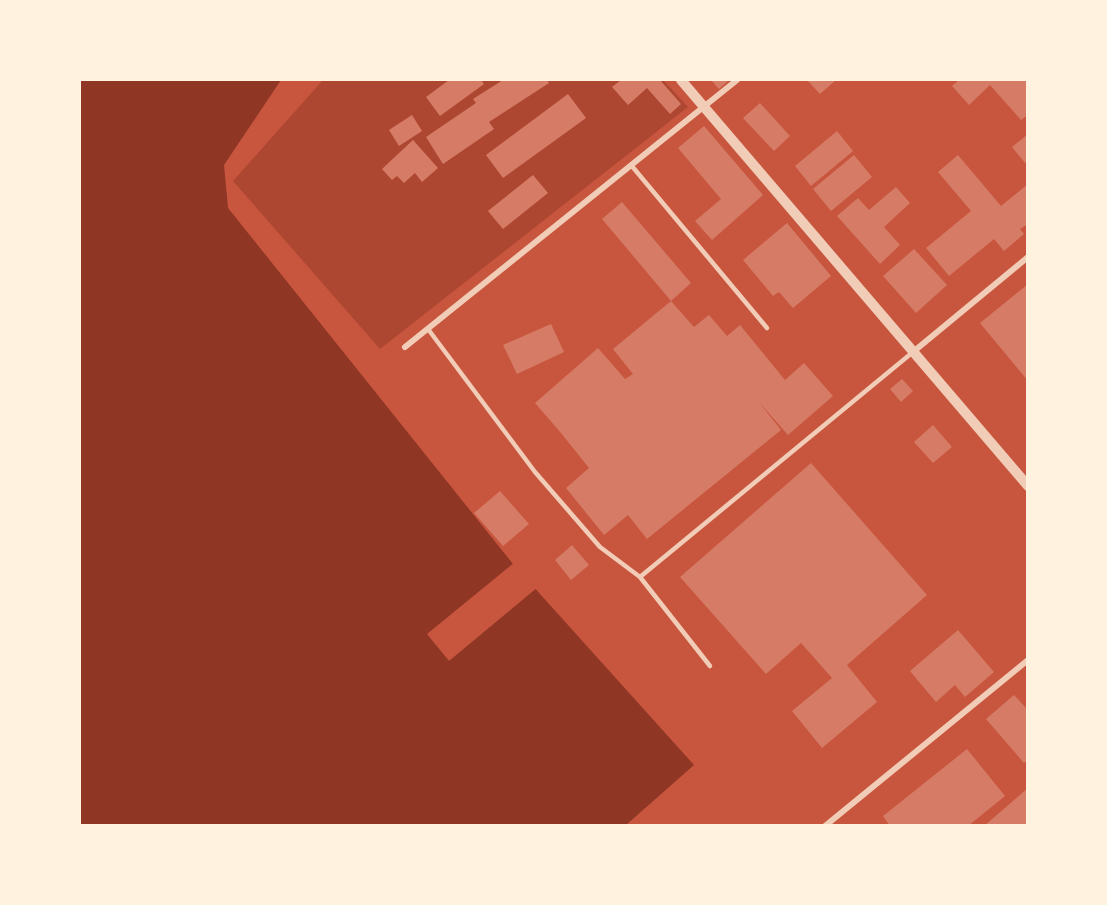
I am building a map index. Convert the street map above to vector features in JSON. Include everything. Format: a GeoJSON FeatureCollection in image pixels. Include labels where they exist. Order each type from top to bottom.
{"type":"FeatureCollection","features":[{"type":"Feature","properties":{"kind":"street"},"geometry":{"type":"LineString","coordinates":[[681,80],[1028,486]]}},
{"type":"Feature","properties":{"kind":"street"},"geometry":{"type":"LineString","coordinates":[[405,347],[737,80]]}},
{"type":"Feature","properties":{"kind":"street"},"geometry":{"type":"LineString","coordinates":[[913,352],[1028,257]]}},
{"type":"Feature","properties":{"kind":"street"},"geometry":{"type":"LineString","coordinates":[[825,825],[1028,660]]}},
{"type":"Feature","properties":{"kind":"lane"},"geometry":{"type":"LineString","coordinates":[[631,165],[767,328]]}},
{"type":"Feature","properties":{"kind":"lane"},"geometry":{"type":"LineString","coordinates":[[428,329],[535,472],[600,547],[640,577],[710,666]]}},
{"type":"Feature","properties":{"kind":"lane"},"geometry":{"type":"LineString","coordinates":[[640,577],[913,352]]}},
{"type":"Feature","properties":{"kind":"shaded area"},"geometry":{"type":"Polygon","coordinates":[[[80,80],[281,80],[224,165],[228,208],[513,564],[694,765],[626,825],[80,825],[80,80]]]}},
{"type":"Feature","properties":{"kind":"shaded area"},"geometry":{"type":"Polygon","coordinates":[[[323,80],[663,80],[688,107],[380,349],[233,181],[323,80]]]}},
{"type":"Feature","properties":{"kind":"pier"},"geometry":{"type":"Polygon","coordinates":[[[515,562],[538,587],[449,661],[427,634],[515,562]]]}},
{"type":"Feature","properties":{"kind":"building"},"geometry":{"type":"Polygon","coordinates":[[[449,80],[481,80],[484,84],[440,116],[426,97],[449,80]]]}},
{"type":"Feature","properties":{"kind":"building"},"geometry":{"type":"Polygon","coordinates":[[[503,80],[547,80],[549,83],[489,122],[494,129],[443,164],[426,137],[476,103],[473,99],[503,80]]]}},
{"type":"Feature","properties":{"kind":"building"},"geometry":{"type":"Polygon","coordinates":[[[621,80],[660,80],[681,104],[670,114],[647,88],[628,105],[612,87],[621,80]]]}},
{"type":"Feature","properties":{"kind":"building"},"geometry":{"type":"Polygon","coordinates":[[[711,80],[729,80],[719,89],[711,80]]]}},
{"type":"Feature","properties":{"kind":"building"},"geometry":{"type":"Polygon","coordinates":[[[807,80],[836,80],[820,94],[807,80]]]}},
{"type":"Feature","properties":{"kind":"building"},"geometry":{"type":"Polygon","coordinates":[[[959,80],[1028,80],[1028,115],[1021,120],[990,85],[969,105],[952,86],[959,80]]]}},
{"type":"Feature","properties":{"kind":"building"},"geometry":{"type":"Polygon","coordinates":[[[568,94],[586,118],[503,178],[486,155],[568,94]]]}},
{"type":"Feature","properties":{"kind":"building"},"geometry":{"type":"Polygon","coordinates":[[[760,103],[790,136],[774,151],[743,118],[760,103]]]}},
{"type":"Feature","properties":{"kind":"building"},"geometry":{"type":"Polygon","coordinates":[[[412,115],[422,131],[399,146],[389,130],[412,115]]]}},
{"type":"Feature","properties":{"kind":"building"},"geometry":{"type":"Polygon","coordinates":[[[704,126],[763,195],[712,240],[695,221],[721,199],[678,148],[704,126]]]}},
{"type":"Feature","properties":{"kind":"building"},"geometry":{"type":"Polygon","coordinates":[[[837,131],[853,151],[811,186],[795,166],[837,131]]]}},
{"type":"Feature","properties":{"kind":"building"},"geometry":{"type":"Polygon","coordinates":[[[1028,134],[1028,161],[1025,163],[1012,147],[1028,134]]]}},
{"type":"Feature","properties":{"kind":"building"},"geometry":{"type":"Polygon","coordinates":[[[413,140],[438,168],[422,182],[415,173],[404,183],[397,176],[392,180],[382,169],[413,140]]]}},
{"type":"Feature","properties":{"kind":"building"},"geometry":{"type":"Polygon","coordinates":[[[854,155],[872,177],[831,211],[813,189],[854,155]]]}},
{"type":"Feature","properties":{"kind":"building"},"geometry":{"type":"Polygon","coordinates":[[[958,155],[1001,206],[1028,184],[1028,224],[1020,229],[1024,234],[1004,251],[994,239],[949,276],[926,248],[971,211],[938,172],[958,155]]]}},
{"type":"Feature","properties":{"kind":"building"},"geometry":{"type":"Polygon","coordinates":[[[533,175],[548,193],[503,229],[488,211],[533,175]]]}},
{"type":"Feature","properties":{"kind":"building"},"geometry":{"type":"Polygon","coordinates":[[[896,187],[910,203],[884,227],[900,245],[880,264],[837,216],[858,198],[869,210],[896,187]]]}},
{"type":"Feature","properties":{"kind":"building"},"geometry":{"type":"Polygon","coordinates":[[[622,202],[691,283],[671,301],[602,219],[622,202]]]}},
{"type":"Feature","properties":{"kind":"building"},"geometry":{"type":"Polygon","coordinates":[[[787,223],[831,276],[793,308],[779,292],[773,296],[743,260],[787,223]]]}},
{"type":"Feature","properties":{"kind":"building"},"geometry":{"type":"Polygon","coordinates":[[[914,249],[947,285],[916,313],[883,276],[914,249]]]}},
{"type":"Feature","properties":{"kind":"building"},"geometry":{"type":"Polygon","coordinates":[[[1028,284],[1028,381],[980,323],[1028,284]]]}},
{"type":"Feature","properties":{"kind":"building"},"geometry":{"type":"Polygon","coordinates":[[[671,301],[694,327],[709,315],[727,336],[740,325],[785,380],[804,363],[833,396],[788,435],[758,401],[781,430],[647,539],[628,515],[604,535],[566,488],[589,468],[535,403],[598,348],[625,379],[633,374],[613,349],[671,301]]]}},
{"type":"Feature","properties":{"kind":"building"},"geometry":{"type":"Polygon","coordinates":[[[551,324],[564,352],[517,374],[503,345],[551,324]]]}},
{"type":"Feature","properties":{"kind":"building"},"geometry":{"type":"Polygon","coordinates":[[[902,379],[913,391],[901,402],[890,389],[902,379]]]}},
{"type":"Feature","properties":{"kind":"building"},"geometry":{"type":"Polygon","coordinates":[[[933,425],[952,447],[933,463],[914,442],[933,425]]]}},
{"type":"Feature","properties":{"kind":"building"},"geometry":{"type":"Polygon","coordinates":[[[811,463],[927,595],[847,665],[877,702],[822,748],[792,711],[832,678],[801,643],[766,674],[680,577],[811,463]]]}},
{"type":"Feature","properties":{"kind":"building"},"geometry":{"type":"Polygon","coordinates":[[[500,491],[529,524],[503,546],[474,513],[500,491]]]}},
{"type":"Feature","properties":{"kind":"building"},"geometry":{"type":"Polygon","coordinates":[[[572,545],[589,565],[571,580],[555,560],[572,545]]]}},
{"type":"Feature","properties":{"kind":"building"},"geometry":{"type":"Polygon","coordinates":[[[958,630],[994,672],[965,697],[955,685],[936,702],[910,671],[958,630]]]}},
{"type":"Feature","properties":{"kind":"building"},"geometry":{"type":"Polygon","coordinates":[[[1014,695],[1028,710],[1028,760],[1024,763],[986,719],[1014,695]]]}},
{"type":"Feature","properties":{"kind":"building"},"geometry":{"type":"Polygon","coordinates":[[[967,749],[1005,796],[968,826],[890,826],[883,816],[967,749]]]}},
{"type":"Feature","properties":{"kind":"building"},"geometry":{"type":"Polygon","coordinates":[[[1028,788],[1028,826],[984,826],[1028,788]]]}}]}
